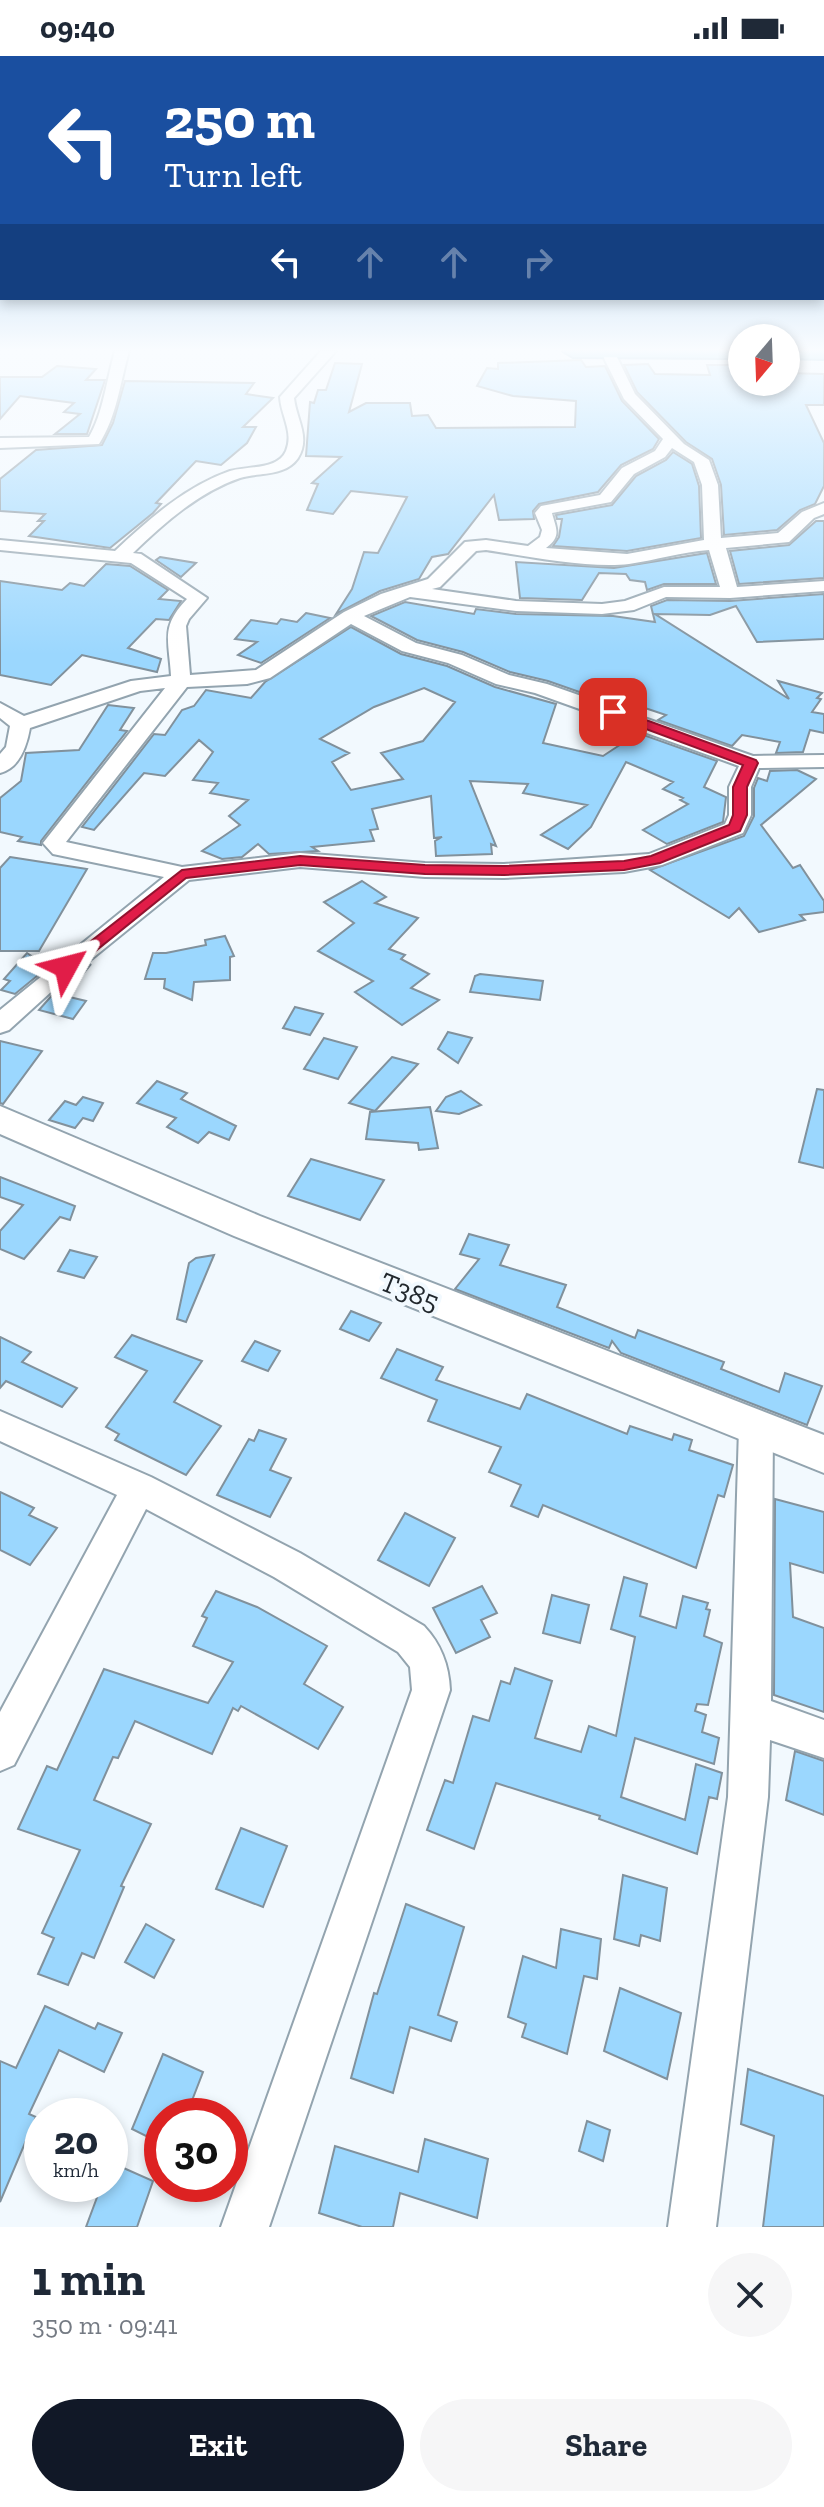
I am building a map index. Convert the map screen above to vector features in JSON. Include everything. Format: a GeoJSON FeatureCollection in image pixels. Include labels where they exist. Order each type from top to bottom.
{"type":"FeatureCollection","features":[{"type":"Feature","properties":{"kind":"street"},"geometry":{"type":"LineString","coordinates":[[119,556],[176,504],[234,475],[269,469],[288,460],[294,452]]}},
{"type":"Feature","properties":{"kind":"street"},"geometry":{"type":"LineString","coordinates":[[532,551],[548,539],[550,530],[543,513],[547,509],[605,499],[628,471],[661,452]]}},
{"type":"Feature","properties":{"kind":"street"},"geometry":{"type":"LineString","coordinates":[[690,452],[701,460],[708,476],[713,543],[718,549],[730,593]]}},
{"type":"Feature","properties":{"kind":"street"},"geometry":{"type":"LineString","coordinates":[[21,724],[138,685],[256,677],[350,616],[437,580],[471,546],[627,559],[713,543],[783,538],[808,515],[824,508]]}},
{"type":"Feature","properties":{"kind":"street"},"geometry":{"type":"LineString","coordinates":[[1,547],[119,556],[140,561],[198,598],[180,617],[177,626],[181,681],[54,843],[61,849],[182,874],[284,861],[425,870],[504,871],[624,865],[654,860],[735,828],[740,815],[740,787],[751,763]]}},
{"type":"Feature","properties":{"kind":"street"},"geometry":{"type":"LineString","coordinates":[[408,591],[516,606],[602,609],[628,606],[664,592],[730,593],[824,586]]}},
{"type":"Feature","properties":{"kind":"street"},"geometry":{"type":"LineString","coordinates":[[350,616],[409,647],[455,659],[503,680],[540,688],[751,763],[770,760],[824,761]]}},
{"type":"Feature","properties":{"kind":"street"},"geometry":{"type":"LineString","coordinates":[[0,709],[21,724]]}},
{"type":"Feature","properties":{"kind":"street"},"geometry":{"type":"LineString","coordinates":[[0,767],[16,748],[21,724]]}},
{"type":"Feature","properties":{"kind":"street"},"geometry":{"type":"LineString","coordinates":[[0,1024],[43,985],[182,874]]}},
{"type":"Feature","properties":{"kind":"street","name":"T385"},"geometry":{"type":"LineString","coordinates":[[0,1119],[247,1226],[824,1454]]}},
{"type":"Feature","properties":{"kind":"street"},"geometry":{"type":"LineString","coordinates":[[0,1425],[139,1488],[287,1565],[411,1639],[431,1668],[431,1690],[245,2227]]}},
{"type":"Feature","properties":{"kind":"street"},"geometry":{"type":"LineString","coordinates":[[692,2227],[748,1797],[756,1428]]}},
{"type":"Feature","properties":{"kind":"street"},"geometry":{"type":"LineString","coordinates":[[0,1751],[139,1488]]}},
{"type":"Feature","properties":{"kind":"street"},"geometry":{"type":"LineString","coordinates":[[752,1714],[824,1739]]}},
{"type":"Feature","properties":{"kind":"building"},"geometry":{"type":"Polygon","coordinates":[[[33,452],[236,452],[221,465],[196,461],[156,503],[161,504],[153,513],[110,548],[29,536],[44,521],[38,521],[45,514],[0,511],[0,479],[33,452]]]}},
{"type":"Feature","properties":{"kind":"building"},"geometry":{"type":"Polygon","coordinates":[[[306,452],[646,452],[621,465],[598,492],[539,504],[533,511],[534,519],[499,520],[494,495],[448,554],[432,557],[419,579],[380,591],[336,614],[352,589],[364,552],[378,553],[407,497],[351,491],[333,514],[307,510],[318,484],[312,483],[341,457],[306,456],[306,452]]]}},
{"type":"Feature","properties":{"kind":"building"},"geometry":{"type":"Polygon","coordinates":[[[673,452],[692,464],[699,486],[701,538],[627,551],[553,546],[559,537],[562,519],[557,519],[556,515],[612,505],[636,476],[666,460],[673,452]]]}},
{"type":"Feature","properties":{"kind":"building"},"geometry":{"type":"Polygon","coordinates":[[[702,452],[824,452],[824,486],[815,504],[800,510],[777,530],[724,535],[721,485],[712,459],[702,452]]]}},
{"type":"Feature","properties":{"kind":"building"},"geometry":{"type":"Polygon","coordinates":[[[816,521],[824,521],[824,578],[739,584],[730,551],[789,545],[816,521]]]}},
{"type":"Feature","properties":{"kind":"building"},"geometry":{"type":"Polygon","coordinates":[[[707,553],[716,584],[664,584],[647,590],[645,582],[630,580],[626,574],[599,573],[582,600],[520,598],[516,562],[614,568],[707,553]]]}},
{"type":"Feature","properties":{"kind":"building"},"geometry":{"type":"Polygon","coordinates":[[[160,557],[196,563],[181,577],[156,560],[160,557]]]}},
{"type":"Feature","properties":{"kind":"building"},"geometry":{"type":"Polygon","coordinates":[[[106,564],[130,566],[168,590],[159,599],[181,601],[169,620],[156,619],[128,648],[161,659],[157,672],[82,655],[51,685],[0,675],[0,581],[62,590],[70,583],[84,586],[106,564]]]}},
{"type":"Feature","properties":{"kind":"building"},"geometry":{"type":"Polygon","coordinates":[[[824,594],[824,639],[757,642],[736,606],[710,615],[655,614],[789,699],[778,681],[822,693],[812,712],[824,714],[824,733],[810,730],[803,752],[776,753],[780,742],[742,735],[732,746],[658,720],[666,715],[612,697],[608,702],[548,681],[510,672],[463,652],[417,640],[371,616],[405,602],[474,614],[476,609],[516,614],[613,616],[655,622],[651,606],[667,600],[730,601],[824,594]]]}},
{"type":"Feature","properties":{"kind":"building"},"geometry":{"type":"Polygon","coordinates":[[[306,613],[330,618],[261,663],[238,655],[257,642],[235,639],[251,620],[277,624],[281,619],[297,622],[306,613]]]}},
{"type":"Feature","properties":{"kind":"building"},"geometry":{"type":"Polygon","coordinates":[[[351,627],[401,654],[447,666],[495,687],[556,704],[543,743],[603,756],[638,733],[717,761],[704,787],[726,797],[723,822],[667,844],[643,830],[688,804],[680,800],[683,798],[663,789],[673,782],[626,762],[591,827],[568,849],[541,835],[587,805],[523,793],[528,784],[470,781],[496,846],[491,844],[492,854],[436,856],[435,841],[442,837],[434,838],[431,796],[372,809],[378,829],[370,830],[374,841],[312,847],[318,851],[269,854],[258,844],[242,857],[222,859],[202,851],[240,825],[229,816],[248,800],[210,793],[218,783],[193,780],[213,752],[199,740],[165,776],[144,773],[94,830],[82,827],[154,734],[165,735],[182,710],[194,706],[206,690],[251,698],[265,682],[351,627]],[[424,688],[374,707],[320,739],[349,753],[332,762],[351,790],[403,779],[381,753],[423,741],[455,702],[424,688]]]}},
{"type":"Feature","properties":{"kind":"building"},"geometry":{"type":"Polygon","coordinates":[[[108,705],[134,708],[120,730],[127,731],[41,841],[41,845],[18,841],[22,837],[0,832],[0,798],[21,781],[26,753],[79,750],[108,705]]]}},
{"type":"Feature","properties":{"kind":"building"},"geometry":{"type":"Polygon","coordinates":[[[797,770],[816,779],[761,825],[793,868],[800,865],[824,901],[824,912],[800,915],[805,920],[759,932],[739,908],[729,918],[650,870],[744,836],[754,816],[754,788],[758,778],[767,781],[770,771],[797,770]]]}},
{"type":"Feature","properties":{"kind":"building"},"geometry":{"type":"Polygon","coordinates":[[[10,857],[87,869],[39,951],[0,951],[0,868],[10,857]]]}},
{"type":"Feature","properties":{"kind":"building"},"geometry":{"type":"Polygon","coordinates":[[[362,881],[386,897],[375,903],[418,918],[389,949],[405,955],[401,959],[429,974],[411,988],[439,1000],[402,1025],[355,992],[373,981],[318,951],[354,923],[324,902],[362,881]]]}},
{"type":"Feature","properties":{"kind":"building"},"geometry":{"type":"Polygon","coordinates":[[[225,936],[234,956],[230,957],[230,980],[194,982],[192,1000],[164,988],[165,979],[145,979],[153,953],[206,945],[205,940],[225,936]]]}},
{"type":"Feature","properties":{"kind":"building"},"geometry":{"type":"Polygon","coordinates":[[[27,953],[48,967],[15,994],[1,990],[10,981],[4,979],[27,953]]]}},
{"type":"Feature","properties":{"kind":"building"},"geometry":{"type":"Polygon","coordinates":[[[91,964],[65,996],[86,1001],[73,1019],[39,1010],[54,993],[91,964]]]}},
{"type":"Feature","properties":{"kind":"building"},"geometry":{"type":"Polygon","coordinates":[[[475,976],[543,981],[540,1000],[470,992],[475,976]]]}},
{"type":"Feature","properties":{"kind":"building"},"geometry":{"type":"Polygon","coordinates":[[[295,1007],[323,1014],[310,1035],[283,1028],[295,1007]]]}},
{"type":"Feature","properties":{"kind":"building"},"geometry":{"type":"Polygon","coordinates":[[[448,1032],[472,1038],[458,1063],[438,1049],[448,1032]]]}},
{"type":"Feature","properties":{"kind":"building"},"geometry":{"type":"Polygon","coordinates":[[[324,1038],[357,1047],[338,1079],[304,1069],[324,1038]]]}},
{"type":"Feature","properties":{"kind":"building"},"geometry":{"type":"Polygon","coordinates":[[[0,1041],[42,1051],[3,1104],[0,1103],[0,1041]]]}},
{"type":"Feature","properties":{"kind":"building"},"geometry":{"type":"Polygon","coordinates":[[[392,1057],[418,1064],[375,1111],[349,1103],[392,1057]]]}},
{"type":"Feature","properties":{"kind":"building"},"geometry":{"type":"Polygon","coordinates":[[[157,1081],[187,1093],[181,1099],[236,1126],[229,1140],[209,1132],[198,1143],[167,1127],[176,1118],[137,1103],[157,1081]]]}},
{"type":"Feature","properties":{"kind":"building"},"geometry":{"type":"Polygon","coordinates":[[[817,1089],[824,1090],[824,1168],[799,1162],[817,1089]]]}},
{"type":"Feature","properties":{"kind":"building"},"geometry":{"type":"Polygon","coordinates":[[[461,1091],[481,1105],[459,1114],[436,1111],[446,1097],[461,1091]]]}},
{"type":"Feature","properties":{"kind":"building"},"geometry":{"type":"Polygon","coordinates":[[[83,1097],[103,1103],[93,1121],[83,1118],[75,1128],[49,1120],[65,1101],[76,1105],[83,1097]]]}},
{"type":"Feature","properties":{"kind":"building"},"geometry":{"type":"Polygon","coordinates":[[[430,1107],[438,1148],[419,1150],[418,1143],[366,1139],[370,1112],[430,1107]]]}},
{"type":"Feature","properties":{"kind":"building"},"geometry":{"type":"Polygon","coordinates":[[[311,1159],[384,1180],[360,1220],[288,1196],[311,1159]]]}},
{"type":"Feature","properties":{"kind":"building"},"geometry":{"type":"Polygon","coordinates":[[[0,1177],[75,1206],[70,1220],[60,1217],[24,1259],[0,1249],[0,1231],[23,1205],[0,1197],[0,1177]]]}},
{"type":"Feature","properties":{"kind":"building"},"geometry":{"type":"Polygon","coordinates":[[[469,1234],[509,1245],[500,1265],[566,1285],[557,1307],[635,1338],[638,1330],[724,1362],[721,1369],[779,1392],[785,1373],[822,1386],[807,1425],[621,1353],[612,1341],[609,1348],[455,1289],[479,1259],[460,1254],[469,1234]]]}},
{"type":"Feature","properties":{"kind":"building"},"geometry":{"type":"Polygon","coordinates":[[[70,1250],[97,1257],[84,1278],[58,1271],[70,1250]]]}},
{"type":"Feature","properties":{"kind":"building"},"geometry":{"type":"Polygon","coordinates":[[[214,1255],[186,1322],[177,1319],[189,1263],[196,1258],[214,1255]]]}},
{"type":"Feature","properties":{"kind":"building"},"geometry":{"type":"Polygon","coordinates":[[[351,1311],[381,1323],[369,1341],[340,1329],[351,1311]]]}},
{"type":"Feature","properties":{"kind":"building"},"geometry":{"type":"Polygon","coordinates":[[[132,1335],[202,1361],[174,1402],[221,1426],[186,1475],[115,1440],[119,1434],[106,1427],[147,1371],[115,1357],[132,1335]]]}},
{"type":"Feature","properties":{"kind":"building"},"geometry":{"type":"Polygon","coordinates":[[[0,1337],[31,1352],[22,1362],[77,1388],[62,1407],[6,1381],[0,1388],[0,1337]]]}},
{"type":"Feature","properties":{"kind":"building"},"geometry":{"type":"Polygon","coordinates":[[[255,1341],[280,1351],[268,1371],[242,1361],[255,1341]]]}},
{"type":"Feature","properties":{"kind":"building"},"geometry":{"type":"Polygon","coordinates":[[[397,1349],[443,1367],[436,1380],[520,1409],[527,1394],[627,1434],[630,1426],[672,1440],[674,1434],[692,1440],[689,1450],[733,1465],[724,1497],[718,1495],[696,1568],[543,1505],[538,1517],[511,1506],[521,1485],[489,1472],[501,1447],[428,1421],[437,1400],[381,1378],[397,1349]]]}},
{"type":"Feature","properties":{"kind":"building"},"geometry":{"type":"Polygon","coordinates":[[[259,1430],[286,1439],[270,1470],[291,1478],[270,1517],[217,1495],[249,1439],[254,1441],[259,1430]]]}},
{"type":"Feature","properties":{"kind":"building"},"geometry":{"type":"Polygon","coordinates":[[[0,1492],[34,1508],[29,1515],[57,1528],[30,1565],[0,1550],[0,1492]]]}},
{"type":"Feature","properties":{"kind":"building"},"geometry":{"type":"Polygon","coordinates":[[[775,1499],[824,1512],[824,1573],[790,1563],[793,1617],[824,1628],[824,1712],[774,1695],[775,1499]]]}},
{"type":"Feature","properties":{"kind":"building"},"geometry":{"type":"Polygon","coordinates":[[[405,1513],[455,1538],[429,1586],[378,1560],[405,1513]]]}},
{"type":"Feature","properties":{"kind":"building"},"geometry":{"type":"Polygon","coordinates":[[[624,1577],[647,1584],[640,1616],[676,1628],[683,1596],[708,1603],[706,1609],[710,1610],[704,1636],[722,1643],[708,1705],[697,1704],[695,1711],[706,1715],[702,1732],[719,1738],[714,1764],[635,1738],[621,1797],[685,1820],[696,1764],[722,1773],[717,1799],[709,1797],[697,1854],[599,1819],[600,1816],[496,1783],[474,1849],[427,1830],[445,1780],[453,1783],[473,1716],[489,1721],[501,1681],[510,1684],[515,1668],[552,1681],[535,1738],[581,1752],[589,1726],[616,1736],[635,1637],[611,1629],[624,1577]]]}},
{"type":"Feature","properties":{"kind":"building"},"geometry":{"type":"Polygon","coordinates":[[[482,1586],[497,1613],[481,1620],[490,1637],[456,1653],[433,1608],[482,1586]]]}},
{"type":"Feature","properties":{"kind":"building"},"geometry":{"type":"Polygon","coordinates":[[[216,1591],[257,1607],[327,1646],[304,1684],[343,1707],[318,1749],[241,1706],[238,1711],[233,1708],[212,1754],[135,1721],[118,1758],[113,1757],[94,1800],[151,1824],[121,1886],[124,1887],[94,1958],[82,1953],[68,1985],[38,1974],[54,1938],[42,1933],[80,1850],[18,1829],[47,1766],[57,1770],[104,1669],[208,1703],[233,1662],[193,1646],[207,1618],[202,1616],[216,1591]]]}},
{"type":"Feature","properties":{"kind":"building"},"geometry":{"type":"Polygon","coordinates":[[[552,1595],[589,1605],[580,1643],[543,1633],[552,1595]]]}},
{"type":"Feature","properties":{"kind":"building"},"geometry":{"type":"Polygon","coordinates":[[[795,1751],[824,1761],[824,1815],[786,1800],[795,1751]]]}},
{"type":"Feature","properties":{"kind":"building"},"geometry":{"type":"Polygon","coordinates":[[[241,1828],[287,1846],[263,1907],[216,1889],[241,1828]]]}},
{"type":"Feature","properties":{"kind":"building"},"geometry":{"type":"Polygon","coordinates":[[[623,1875],[667,1888],[660,1941],[641,1935],[639,1946],[614,1939],[623,1875]]]}},
{"type":"Feature","properties":{"kind":"building"},"geometry":{"type":"Polygon","coordinates":[[[406,1904],[464,1927],[438,2015],[457,2022],[451,2041],[410,2027],[393,2093],[351,2078],[374,1993],[377,1994],[406,1904]]]}},
{"type":"Feature","properties":{"kind":"building"},"geometry":{"type":"Polygon","coordinates":[[[146,1924],[174,1940],[154,1978],[125,1962],[146,1924]]]}},
{"type":"Feature","properties":{"kind":"building"},"geometry":{"type":"Polygon","coordinates":[[[561,1929],[601,1939],[597,1979],[584,1976],[567,2054],[522,2037],[526,2024],[508,2017],[523,1956],[556,1968],[561,1929]]]}},
{"type":"Feature","properties":{"kind":"building"},"geometry":{"type":"Polygon","coordinates":[[[620,1988],[681,2013],[667,2079],[604,2051],[620,1988]]]}},
{"type":"Feature","properties":{"kind":"building"},"geometry":{"type":"Polygon","coordinates":[[[45,2006],[95,2029],[98,2023],[122,2033],[104,2072],[59,2050],[36,2098],[24,2098],[24,2145],[0,2202],[0,2061],[16,2068],[45,2006]]]}},
{"type":"Feature","properties":{"kind":"building"},"geometry":{"type":"Polygon","coordinates":[[[163,2054],[203,2072],[193,2098],[145,2098],[163,2054]]]}},
{"type":"Feature","properties":{"kind":"building"},"geometry":{"type":"Polygon","coordinates":[[[748,2069],[824,2096],[824,2227],[763,2227],[774,2136],[741,2124],[748,2069]]]}},
{"type":"Feature","properties":{"kind":"building"},"geometry":{"type":"Polygon","coordinates":[[[144,2100],[144,2135],[132,2129],[144,2100]]]}},
{"type":"Feature","properties":{"kind":"building"},"geometry":{"type":"Polygon","coordinates":[[[587,2121],[610,2130],[603,2161],[579,2151],[587,2121]]]}},
{"type":"Feature","properties":{"kind":"building"},"geometry":{"type":"Polygon","coordinates":[[[425,2139],[488,2159],[477,2218],[400,2193],[393,2227],[362,2227],[319,2213],[335,2146],[418,2172],[425,2139]]]}},
{"type":"Feature","properties":{"kind":"building"},"geometry":{"type":"Polygon","coordinates":[[[128,2170],[144,2177],[146,2202],[137,2227],[86,2227],[95,2202],[128,2202],[128,2170]]]}},
{"type":"Feature","properties":{"kind":"route"},"geometry":{"type":"LineString","coordinates":[[66,967],[182,874],[300,860],[425,870],[504,871],[624,865],[654,860],[735,828],[740,815],[740,787],[751,763],[613,712]]}}]}
